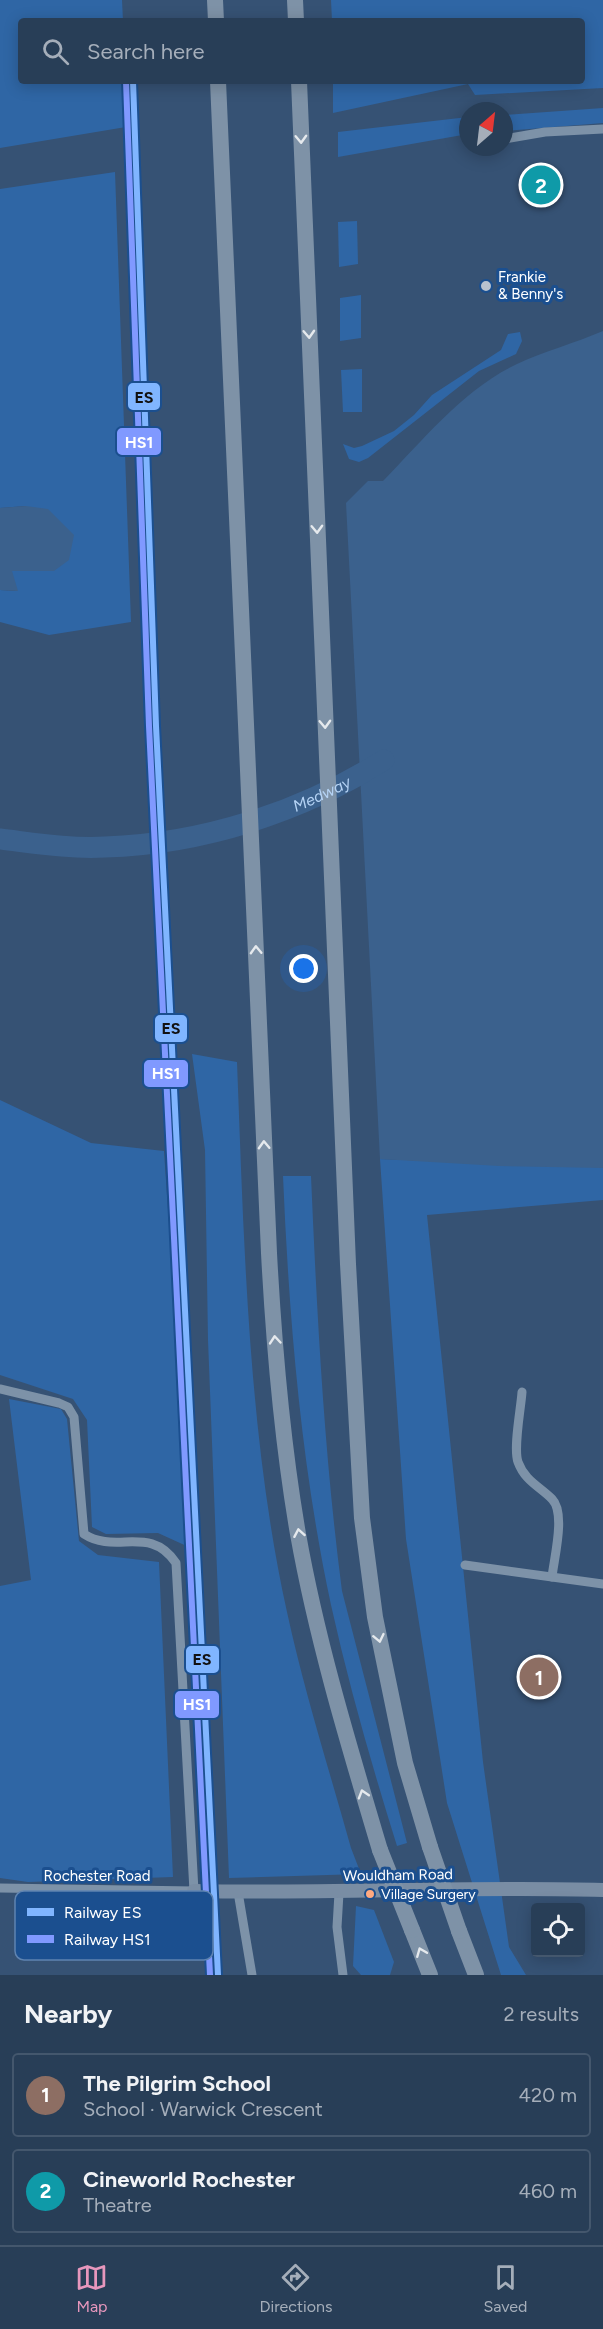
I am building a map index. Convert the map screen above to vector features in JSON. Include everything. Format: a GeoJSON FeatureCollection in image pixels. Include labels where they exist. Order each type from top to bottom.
{"type":"FeatureCollection","features":[{"type":"Feature","properties":{"kind":"highway"},"geometry":{"type":"LineString","coordinates":[[214,0],[216,18]]}},
{"type":"Feature","properties":{"kind":"highway"},"geometry":{"type":"LineString","coordinates":[[295,0],[296,18]]}},
{"type":"Feature","properties":{"kind":"highway"},"geometry":{"type":"LineString","coordinates":[[218,84],[271,1294],[280,1402],[298,1533],[334,1696],[380,1850],[430,1975]]}},
{"type":"Feature","properties":{"kind":"highway"},"geometry":{"type":"LineString","coordinates":[[299,84],[347,1253],[362,1518],[370,1580],[405,1763],[429,1846],[476,1975]]}},
{"type":"Feature","properties":{"kind":"street"},"geometry":{"type":"LineString","coordinates":[[513,137],[545,132],[603,129]]}},
{"type":"Feature","properties":{"kind":"street"},"geometry":{"type":"LineString","coordinates":[[0,1389],[59,1403],[68,1407],[74,1417],[84,1534],[99,1542],[141,1541],[152,1544],[167,1550],[176,1563],[194,1891]]}},
{"type":"Feature","properties":{"kind":"street"},"geometry":{"type":"LineString","coordinates":[[522,1392],[517,1459],[527,1480],[553,1500],[558,1507],[559,1522],[552,1577]]}},
{"type":"Feature","properties":{"kind":"street"},"geometry":{"type":"LineString","coordinates":[[465,1565],[603,1584]]}},
{"type":"Feature","properties":{"kind":"street","name":"Wouldham Road"},"geometry":{"type":"LineString","coordinates":[[213,1891],[339,1893],[522,1887],[603,1890]]}},
{"type":"Feature","properties":{"kind":"street","name":"Rochester Road"},"geometry":{"type":"LineString","coordinates":[[0,1888],[194,1891]]}},
{"type":"Feature","properties":{"kind":"street"},"geometry":{"type":"LineString","coordinates":[[238,1892],[252,1975]]}},
{"type":"Feature","properties":{"kind":"street"},"geometry":{"type":"LineString","coordinates":[[339,1893],[337,1927],[342,1975]]}},
{"type":"Feature","properties":{"kind":"shaded area"},"geometry":{"type":"Polygon","coordinates":[[[0,0],[122,0],[123,18],[18,18],[18,84],[124,84],[126,127],[0,148],[0,0]]]}},
{"type":"Feature","properties":{"kind":"shaded area"},"geometry":{"type":"Polygon","coordinates":[[[331,0],[603,0],[603,88],[475,95],[468,84],[585,84],[585,18],[332,18],[331,0]]]}},
{"type":"Feature","properties":{"kind":"shaded area"},"geometry":{"type":"Polygon","coordinates":[[[333,84],[468,84],[333,113],[333,84]]]}},
{"type":"Feature","properties":{"kind":"shaded area"},"geometry":{"type":"Polygon","coordinates":[[[603,108],[603,123],[513,130],[513,114],[603,108]]]}},
{"type":"Feature","properties":{"kind":"shaded area"},"geometry":{"type":"Polygon","coordinates":[[[459,118],[459,136],[338,157],[338,132],[459,118]]]}},
{"type":"Feature","properties":{"kind":"shaded area"},"geometry":{"type":"Polygon","coordinates":[[[115,172],[131,622],[49,635],[0,622],[0,590],[17,591],[11,571],[26,506],[0,508],[0,189],[115,172]]]}},
{"type":"Feature","properties":{"kind":"shaded area"},"geometry":{"type":"Polygon","coordinates":[[[357,221],[358,264],[339,267],[338,222],[357,221]]]}},
{"type":"Feature","properties":{"kind":"shaded area"},"geometry":{"type":"Polygon","coordinates":[[[361,295],[361,338],[340,341],[340,298],[361,295]]]}},
{"type":"Feature","properties":{"kind":"shaded area"},"geometry":{"type":"Polygon","coordinates":[[[603,331],[603,1168],[499,1166],[380,1159],[346,503],[368,481],[383,481],[462,401],[498,374],[528,359],[603,331]]]}},
{"type":"Feature","properties":{"kind":"shaded area"},"geometry":{"type":"Polygon","coordinates":[[[520,332],[522,341],[516,354],[479,371],[368,458],[359,462],[349,459],[343,444],[354,448],[362,446],[394,431],[414,415],[432,395],[501,350],[508,334],[520,332]]]}},
{"type":"Feature","properties":{"kind":"shaded area"},"geometry":{"type":"Polygon","coordinates":[[[362,369],[362,412],[343,412],[341,370],[362,369]]]}},
{"type":"Feature","properties":{"kind":"shaded area"},"geometry":{"type":"Polygon","coordinates":[[[26,506],[48,509],[74,535],[69,560],[54,571],[12,571],[18,591],[0,590],[0,508],[26,506]]]}},
{"type":"Feature","properties":{"kind":"shaded area"},"geometry":{"type":"Polygon","coordinates":[[[192,1054],[237,1062],[250,1338],[264,1477],[274,1545],[301,1671],[351,1848],[361,1874],[229,1878],[208,1340],[205,1150],[192,1054]]]}},
{"type":"Feature","properties":{"kind":"shaded area"},"geometry":{"type":"Polygon","coordinates":[[[0,1100],[91,1143],[164,1151],[191,1548],[158,1533],[106,1534],[92,1527],[87,1420],[73,1399],[0,1375],[0,1100]]]}},
{"type":"Feature","properties":{"kind":"shaded area"},"geometry":{"type":"Polygon","coordinates":[[[380,1159],[603,1167],[603,1200],[427,1215],[483,1762],[509,1947],[526,1975],[501,1975],[447,1803],[406,1539],[380,1159]]]}},
{"type":"Feature","properties":{"kind":"shaded area"},"geometry":{"type":"Polygon","coordinates":[[[283,1176],[311,1176],[326,1436],[342,1591],[407,1843],[397,1846],[353,1696],[321,1552],[298,1392],[283,1176]]]}},
{"type":"Feature","properties":{"kind":"shaded area"},"geometry":{"type":"Polygon","coordinates":[[[9,1399],[61,1409],[67,1419],[79,1541],[98,1555],[159,1562],[173,1877],[28,1882],[0,1878],[0,1586],[31,1580],[9,1399]]]}},
{"type":"Feature","properties":{"kind":"shaded area"},"geometry":{"type":"Polygon","coordinates":[[[356,1906],[374,1910],[394,1962],[390,1975],[361,1975],[353,1966],[356,1906]]]}},
{"type":"Feature","properties":{"kind":"waterway","name":"Medway"},"geometry":{"type":"LineString","coordinates":[[0,839],[92,847],[141,845],[214,832],[285,810],[352,779],[384,760]]}},
{"type":"Feature","properties":{"kind":"rail line","name":"HS1"},"geometry":{"type":"LineString","coordinates":[[126,84],[149,726],[206,1891]]}},
{"type":"Feature","properties":{"kind":"rail line","name":"ES"},"geometry":{"type":"LineString","coordinates":[[133,84],[156,726],[218,1975]]}},
{"type":"Feature","properties":{"kind":"rail line","name":"HS1"},"geometry":{"type":"LineString","coordinates":[[209,1960],[210,1975]]}},
{"type":"Feature","properties":{"kind":"place","name":"Cineworld Rochester"},"geometry":{"type":"Point","coordinates":[541,185]}},
{"type":"Feature","properties":{"kind":"place","name":"Frankie & Benny's"},"geometry":{"type":"Point","coordinates":[486,286]}},
{"type":"Feature","properties":{"kind":"place","name":"The Pilgrim School"},"geometry":{"type":"Point","coordinates":[539,1677]}},
{"type":"Feature","properties":{"kind":"place","name":"Village Surgery"},"geometry":{"type":"Point","coordinates":[370,1894]}}]}
